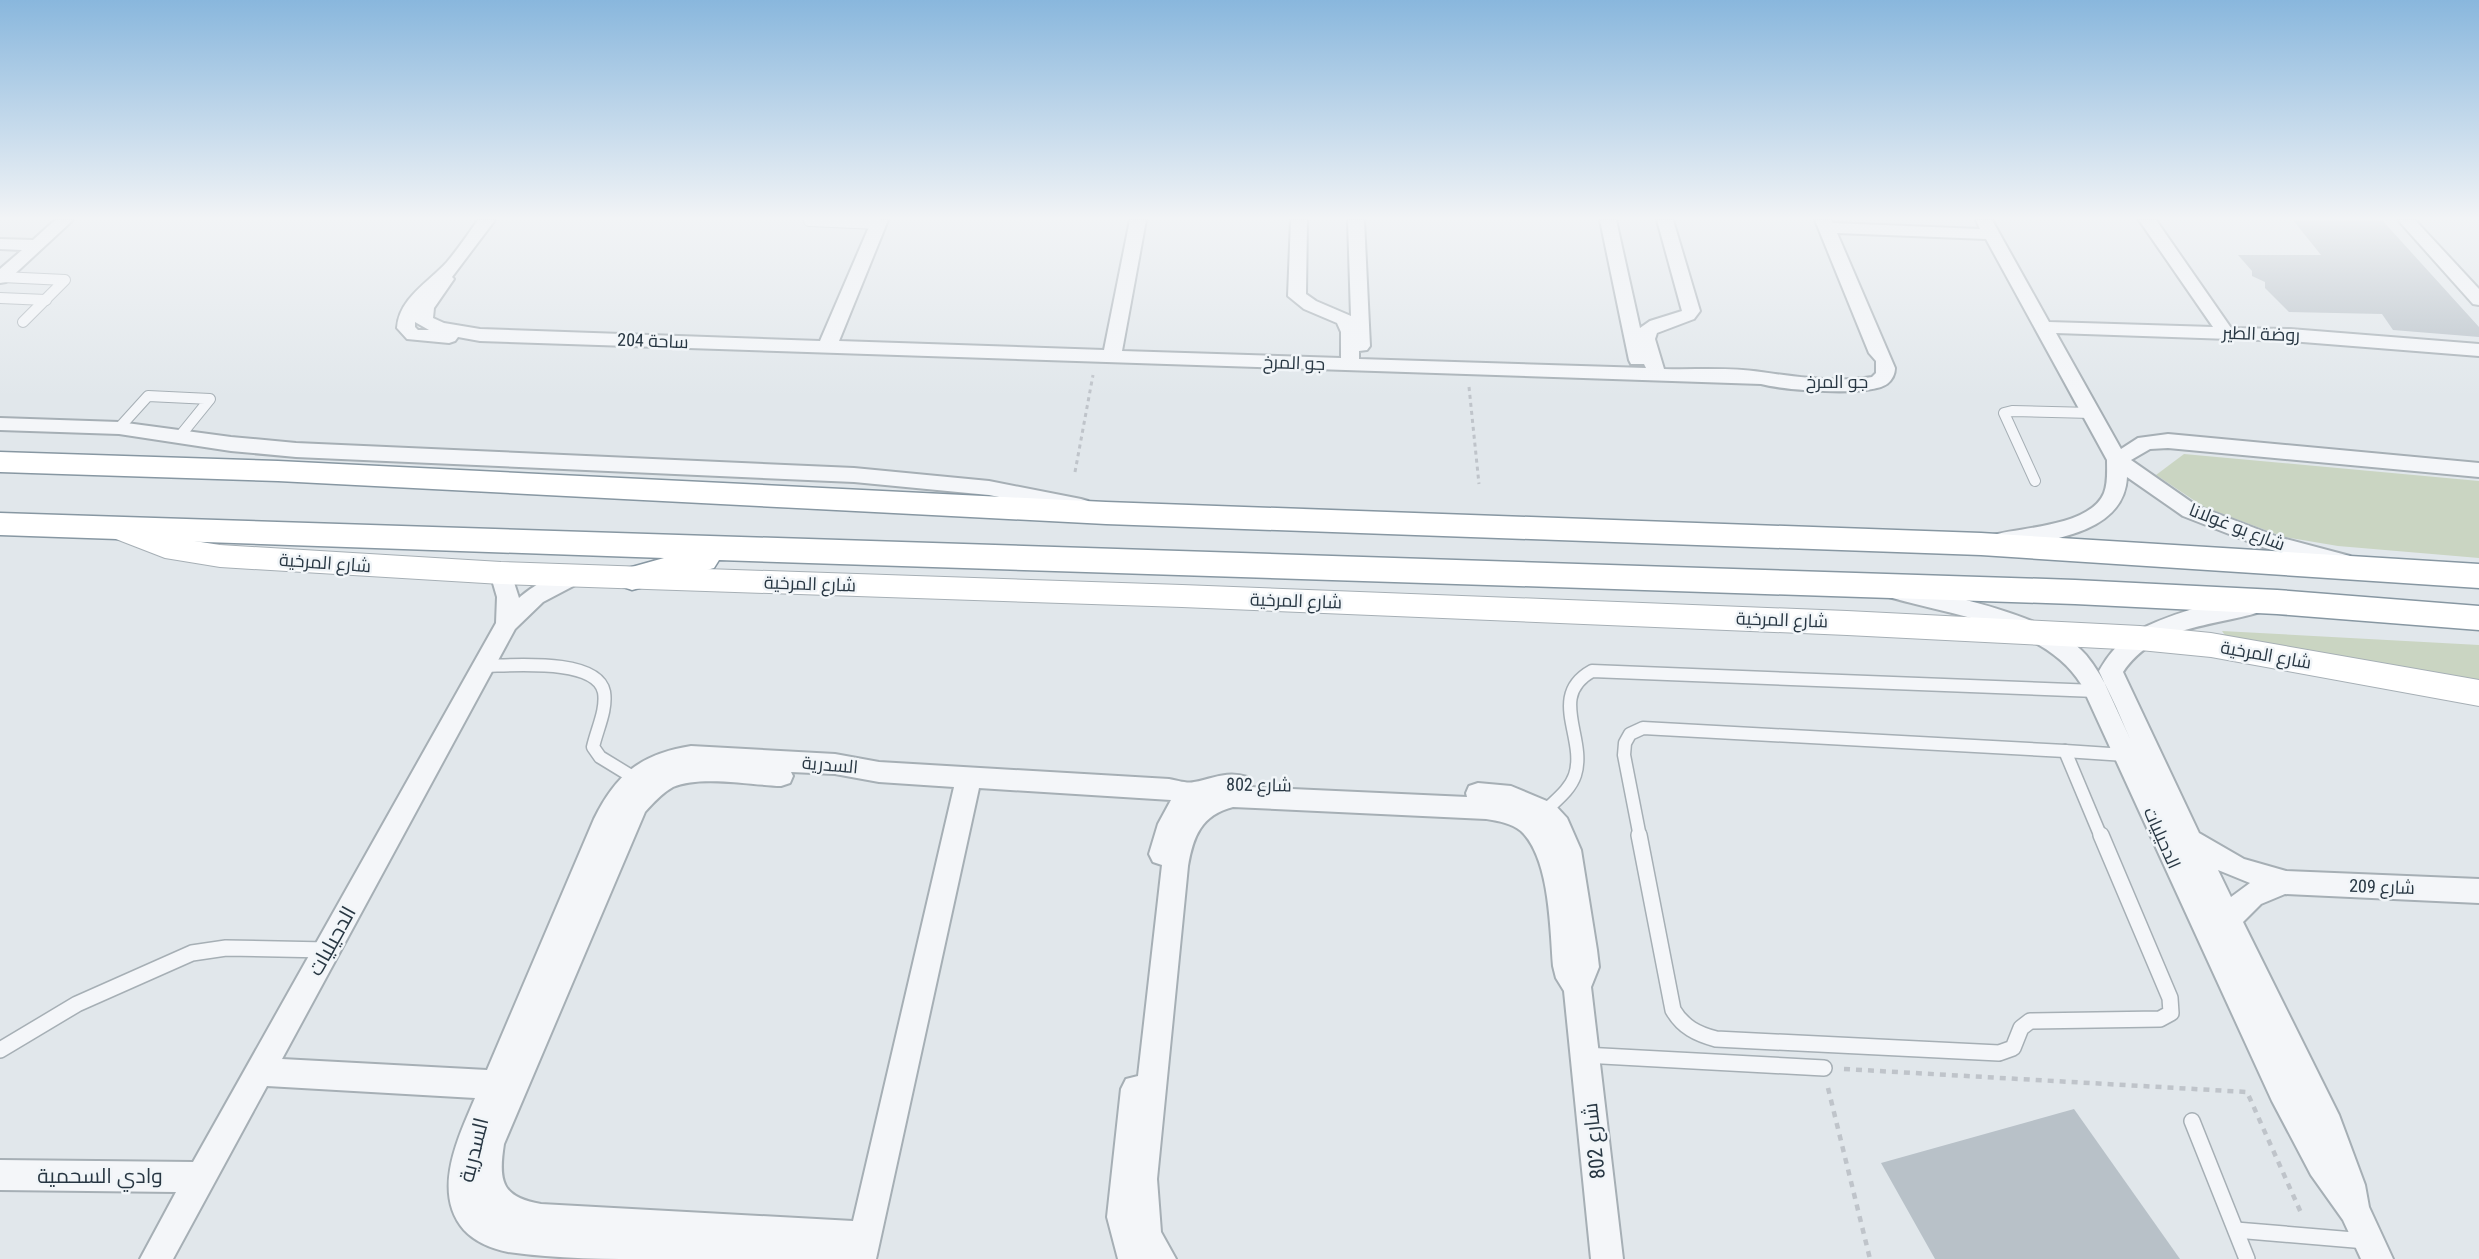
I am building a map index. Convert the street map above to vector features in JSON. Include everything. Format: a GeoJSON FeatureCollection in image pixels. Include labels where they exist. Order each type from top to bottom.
{"type":"FeatureCollection","features":[{"type":"Feature","properties":{"kind":"highway"},"geometry":{"type":"LineString","coordinates":[[0,462],[278,471],[1106,513],[1981,544],[2368,567],[2479,576]]}},
{"type":"Feature","properties":{"kind":"highway"},"geometry":{"type":"LineString","coordinates":[[0,478],[47,464]]}},
{"type":"Feature","properties":{"kind":"highway","name":"شارع المرخية"},"geometry":{"type":"LineString","coordinates":[[0,524],[740,550],[1871,585],[2277,602],[2479,618]]}},
{"type":"Feature","properties":{"kind":"highway"},"geometry":{"type":"LineString","coordinates":[[632,578],[740,550]]}},
{"type":"Feature","properties":{"kind":"main road","name":"شارع المرخية"},"geometry":{"type":"LineString","coordinates":[[114,527],[165,547],[220,556],[501,573],[1194,596],[1847,623],[2140,638],[2211,645],[2479,693]]}},
{"type":"Feature","properties":{"kind":"street","name":"ساحة 204"},"geometry":{"type":"LineString","coordinates":[[440,279],[408,316],[406,328],[413,335],[426,337],[480,334],[827,347]]}},
{"type":"Feature","properties":{"kind":"street"},"geometry":{"type":"LineString","coordinates":[[827,347],[855,279]]}},
{"type":"Feature","properties":{"kind":"street"},"geometry":{"type":"LineString","coordinates":[[1105,356],[1124,279]]}},
{"type":"Feature","properties":{"kind":"street"},"geometry":{"type":"LineString","coordinates":[[1297,279],[1297,296],[1310,305],[1340,316],[1349,326],[1355,365]]}},
{"type":"Feature","properties":{"kind":"street"},"geometry":{"type":"LineString","coordinates":[[1355,365],[1358,279]]}},
{"type":"Feature","properties":{"kind":"street"},"geometry":{"type":"LineString","coordinates":[[1621,279],[1627,307],[1649,374]]}},
{"type":"Feature","properties":{"kind":"street"},"geometry":{"type":"LineString","coordinates":[[1649,374],[1646,334],[1651,328],[1688,315],[1691,311],[1682,279]]}},
{"type":"Feature","properties":{"kind":"street","name":"جو المرخ"},"geometry":{"type":"LineString","coordinates":[[827,347],[1649,374],[1869,384],[1885,376],[1886,365],[1883,356],[1878,353],[1847,279]]}},
{"type":"Feature","properties":{"kind":"street","name":"شارع بو غولانا"},"geometry":{"type":"LineString","coordinates":[[2016,279],[2117,460],[2190,511],[2273,543],[2368,567]]}},
{"type":"Feature","properties":{"kind":"street"},"geometry":{"type":"LineString","coordinates":[[2188,279],[2226,333]]}},
{"type":"Feature","properties":{"kind":"street"},"geometry":{"type":"LineString","coordinates":[[2460,279],[2479,300]]}},
{"type":"Feature","properties":{"kind":"street"},"geometry":{"type":"LineString","coordinates":[[1322,309],[1344,306],[1359,296]]}},
{"type":"Feature","properties":{"kind":"street"},"geometry":{"type":"LineString","coordinates":[[1627,307],[1644,317],[1666,322]]}},
{"type":"Feature","properties":{"kind":"street","name":"روضة الطير"},"geometry":{"type":"LineString","coordinates":[[2043,327],[2290,335],[2479,350]]}},
{"type":"Feature","properties":{"kind":"street"},"geometry":{"type":"LineString","coordinates":[[0,424],[119,428],[231,444],[296,450],[854,475],[989,488],[1062,501],[1106,513]]}},
{"type":"Feature","properties":{"kind":"street"},"geometry":{"type":"LineString","coordinates":[[1981,544],[2044,533],[2078,524],[2107,507],[2114,495],[2117,460],[2145,444],[2168,441],[2479,470]]}},
{"type":"Feature","properties":{"kind":"street"},"geometry":{"type":"LineString","coordinates":[[501,573],[508,597],[507,623]]}},
{"type":"Feature","properties":{"kind":"street","name":"الدحيليات"},"geometry":{"type":"LineString","coordinates":[[156,1259],[507,623],[535,596],[573,576]]}},
{"type":"Feature","properties":{"kind":"street","name":"الدحيليات"},"geometry":{"type":"LineString","coordinates":[[1871,585],[1987,616],[2036,634],[2070,653],[2080,664],[2096,692],[2190,900],[2297,1121],[2333,1182],[2354,1209],[2373,1250]]}},
{"type":"Feature","properties":{"kind":"street","name":"الدحيليات"},"geometry":{"type":"LineString","coordinates":[[2277,602],[2203,615],[2140,638],[2117,660],[2111,671],[2115,684],[2328,1125],[2350,1185],[2354,1209]]}},
{"type":"Feature","properties":{"kind":"street","name":"السدرية"},"geometry":{"type":"LineString","coordinates":[[504,1085],[607,819],[624,789],[664,761],[692,756],[835,764],[879,772]]}},
{"type":"Feature","properties":{"kind":"street"},"geometry":{"type":"LineString","coordinates":[[879,772],[1169,789],[1192,793]]}},
{"type":"Feature","properties":{"kind":"street","name":"السدرية"},"geometry":{"type":"LineString","coordinates":[[879,772],[845,778],[690,774],[672,777],[644,796],[627,821],[504,1085],[472,1141],[464,1172],[464,1197],[473,1216],[483,1227],[499,1234],[529,1240],[862,1248],[969,776]]}},
{"type":"Feature","properties":{"kind":"street","name":"شارع 802"},"geometry":{"type":"LineString","coordinates":[[1192,793],[1215,785],[1231,783],[1488,793],[1510,796],[1545,812],[1558,826],[1568,850],[1572,870],[1585,967],[1577,987],[1607,1259]]}},
{"type":"Feature","properties":{"kind":"street"},"geometry":{"type":"LineString","coordinates":[[1134,1259],[1123,1216],[1125,1182],[1160,865],[1170,822],[1176,811],[1192,793]]}},
{"type":"Feature","properties":{"kind":"street","name":"شارع 802"},"geometry":{"type":"LineString","coordinates":[[1160,1259],[1155,1254],[1148,1237],[1143,1211],[1142,1179],[1175,866],[1179,842],[1186,826],[1200,809],[1221,799],[1233,797],[1486,808],[1506,812],[1523,819],[1541,836],[1550,852],[1567,966],[1570,978],[1577,987]]}},
{"type":"Feature","properties":{"kind":"street","name":"شارع 209"},"geometry":{"type":"LineString","coordinates":[[2192,841],[2237,868],[2286,883]]}},
{"type":"Feature","properties":{"kind":"street","name":"شارع 209"},"geometry":{"type":"LineString","coordinates":[[2229,922],[2237,907],[2250,896],[2266,887],[2286,883],[2479,891]]}},
{"type":"Feature","properties":{"kind":"street"},"geometry":{"type":"LineString","coordinates":[[260,1072],[504,1085]]}},
{"type":"Feature","properties":{"kind":"street","name":"وادي السحمية"},"geometry":{"type":"LineString","coordinates":[[0,1175],[200,1177]]}},
{"type":"Feature","properties":{"kind":"lane"},"geometry":{"type":"LineString","coordinates":[[23,322],[65,280],[38,279]]}},
{"type":"Feature","properties":{"kind":"lane"},"geometry":{"type":"LineString","coordinates":[[0,298],[46,300]]}},
{"type":"Feature","properties":{"kind":"lane"},"geometry":{"type":"LineString","coordinates":[[119,428],[148,396],[210,399],[180,435]]}},
{"type":"Feature","properties":{"kind":"lane"},"geometry":{"type":"LineString","coordinates":[[2035,481],[2004,413],[2012,411],[2092,413]]}},
{"type":"Feature","properties":{"kind":"lane"},"geometry":{"type":"LineString","coordinates":[[482,666],[555,668],[592,675],[600,682],[604,701],[592,747],[599,758],[624,768],[636,779]]}},
{"type":"Feature","properties":{"kind":"lane"},"geometry":{"type":"LineString","coordinates":[[1545,812],[1568,788],[1577,770],[1571,716],[1572,688],[1577,679],[1592,671],[2096,692]]}},
{"type":"Feature","properties":{"kind":"lane"},"geometry":{"type":"LineString","coordinates":[[2065,751],[2170,998],[2171,1013],[2169,1016],[2160,1019],[2030,1021],[2021,1028],[2013,1048],[1999,1053],[1716,1039],[1694,1033],[1679,1022],[1673,1010],[1624,755],[1623,744],[1628,734],[1638,728],[1650,727],[2125,754]]}},
{"type":"Feature","properties":{"kind":"lane"},"geometry":{"type":"LineString","coordinates":[[0,1050],[77,1004],[192,954],[226,948],[327,950]]}},
{"type":"Feature","properties":{"kind":"lane"},"geometry":{"type":"LineString","coordinates":[[1584,1055],[1824,1068]]}},
{"type":"Feature","properties":{"kind":"lane"},"geometry":{"type":"LineString","coordinates":[[2192,1121],[2247,1259]]}},
{"type":"Feature","properties":{"kind":"lane"},"geometry":{"type":"LineString","coordinates":[[2236,1230],[2311,1236],[2373,1250]]}},
{"type":"Feature","properties":{"kind":"path"},"geometry":{"type":"LineString","coordinates":[[1075,472],[1105,356]]}},
{"type":"Feature","properties":{"kind":"path"},"geometry":{"type":"LineString","coordinates":[[1467,369],[1479,484]]}},
{"type":"Feature","properties":{"kind":"path"},"geometry":{"type":"LineString","coordinates":[[1870,1259],[1824,1068],[2247,1092],[2311,1236]]}},
{"type":"Feature","properties":{"kind":"green space"},"geometry":{"type":"Polygon","coordinates":[[[2184,454],[2479,481],[2479,558],[2338,546],[2284,537],[2204,507],[2156,475],[2184,454]]]}},
{"type":"Feature","properties":{"kind":"green space"},"geometry":{"type":"Polygon","coordinates":[[[2222,631],[2479,645],[2479,682],[2230,642],[2222,631]]]}},
{"type":"Feature","properties":{"kind":"building"},"geometry":{"type":"Polygon","coordinates":[[[2258,279],[2435,279],[2479,327],[2479,337],[2393,330],[2382,314],[2289,312],[2265,288],[2265,282],[2258,279]]]}},
{"type":"Feature","properties":{"kind":"building"},"geometry":{"type":"Polygon","coordinates":[[[2074,1109],[2180,1259],[1935,1259],[1881,1163],[2074,1109]]]}}]}
